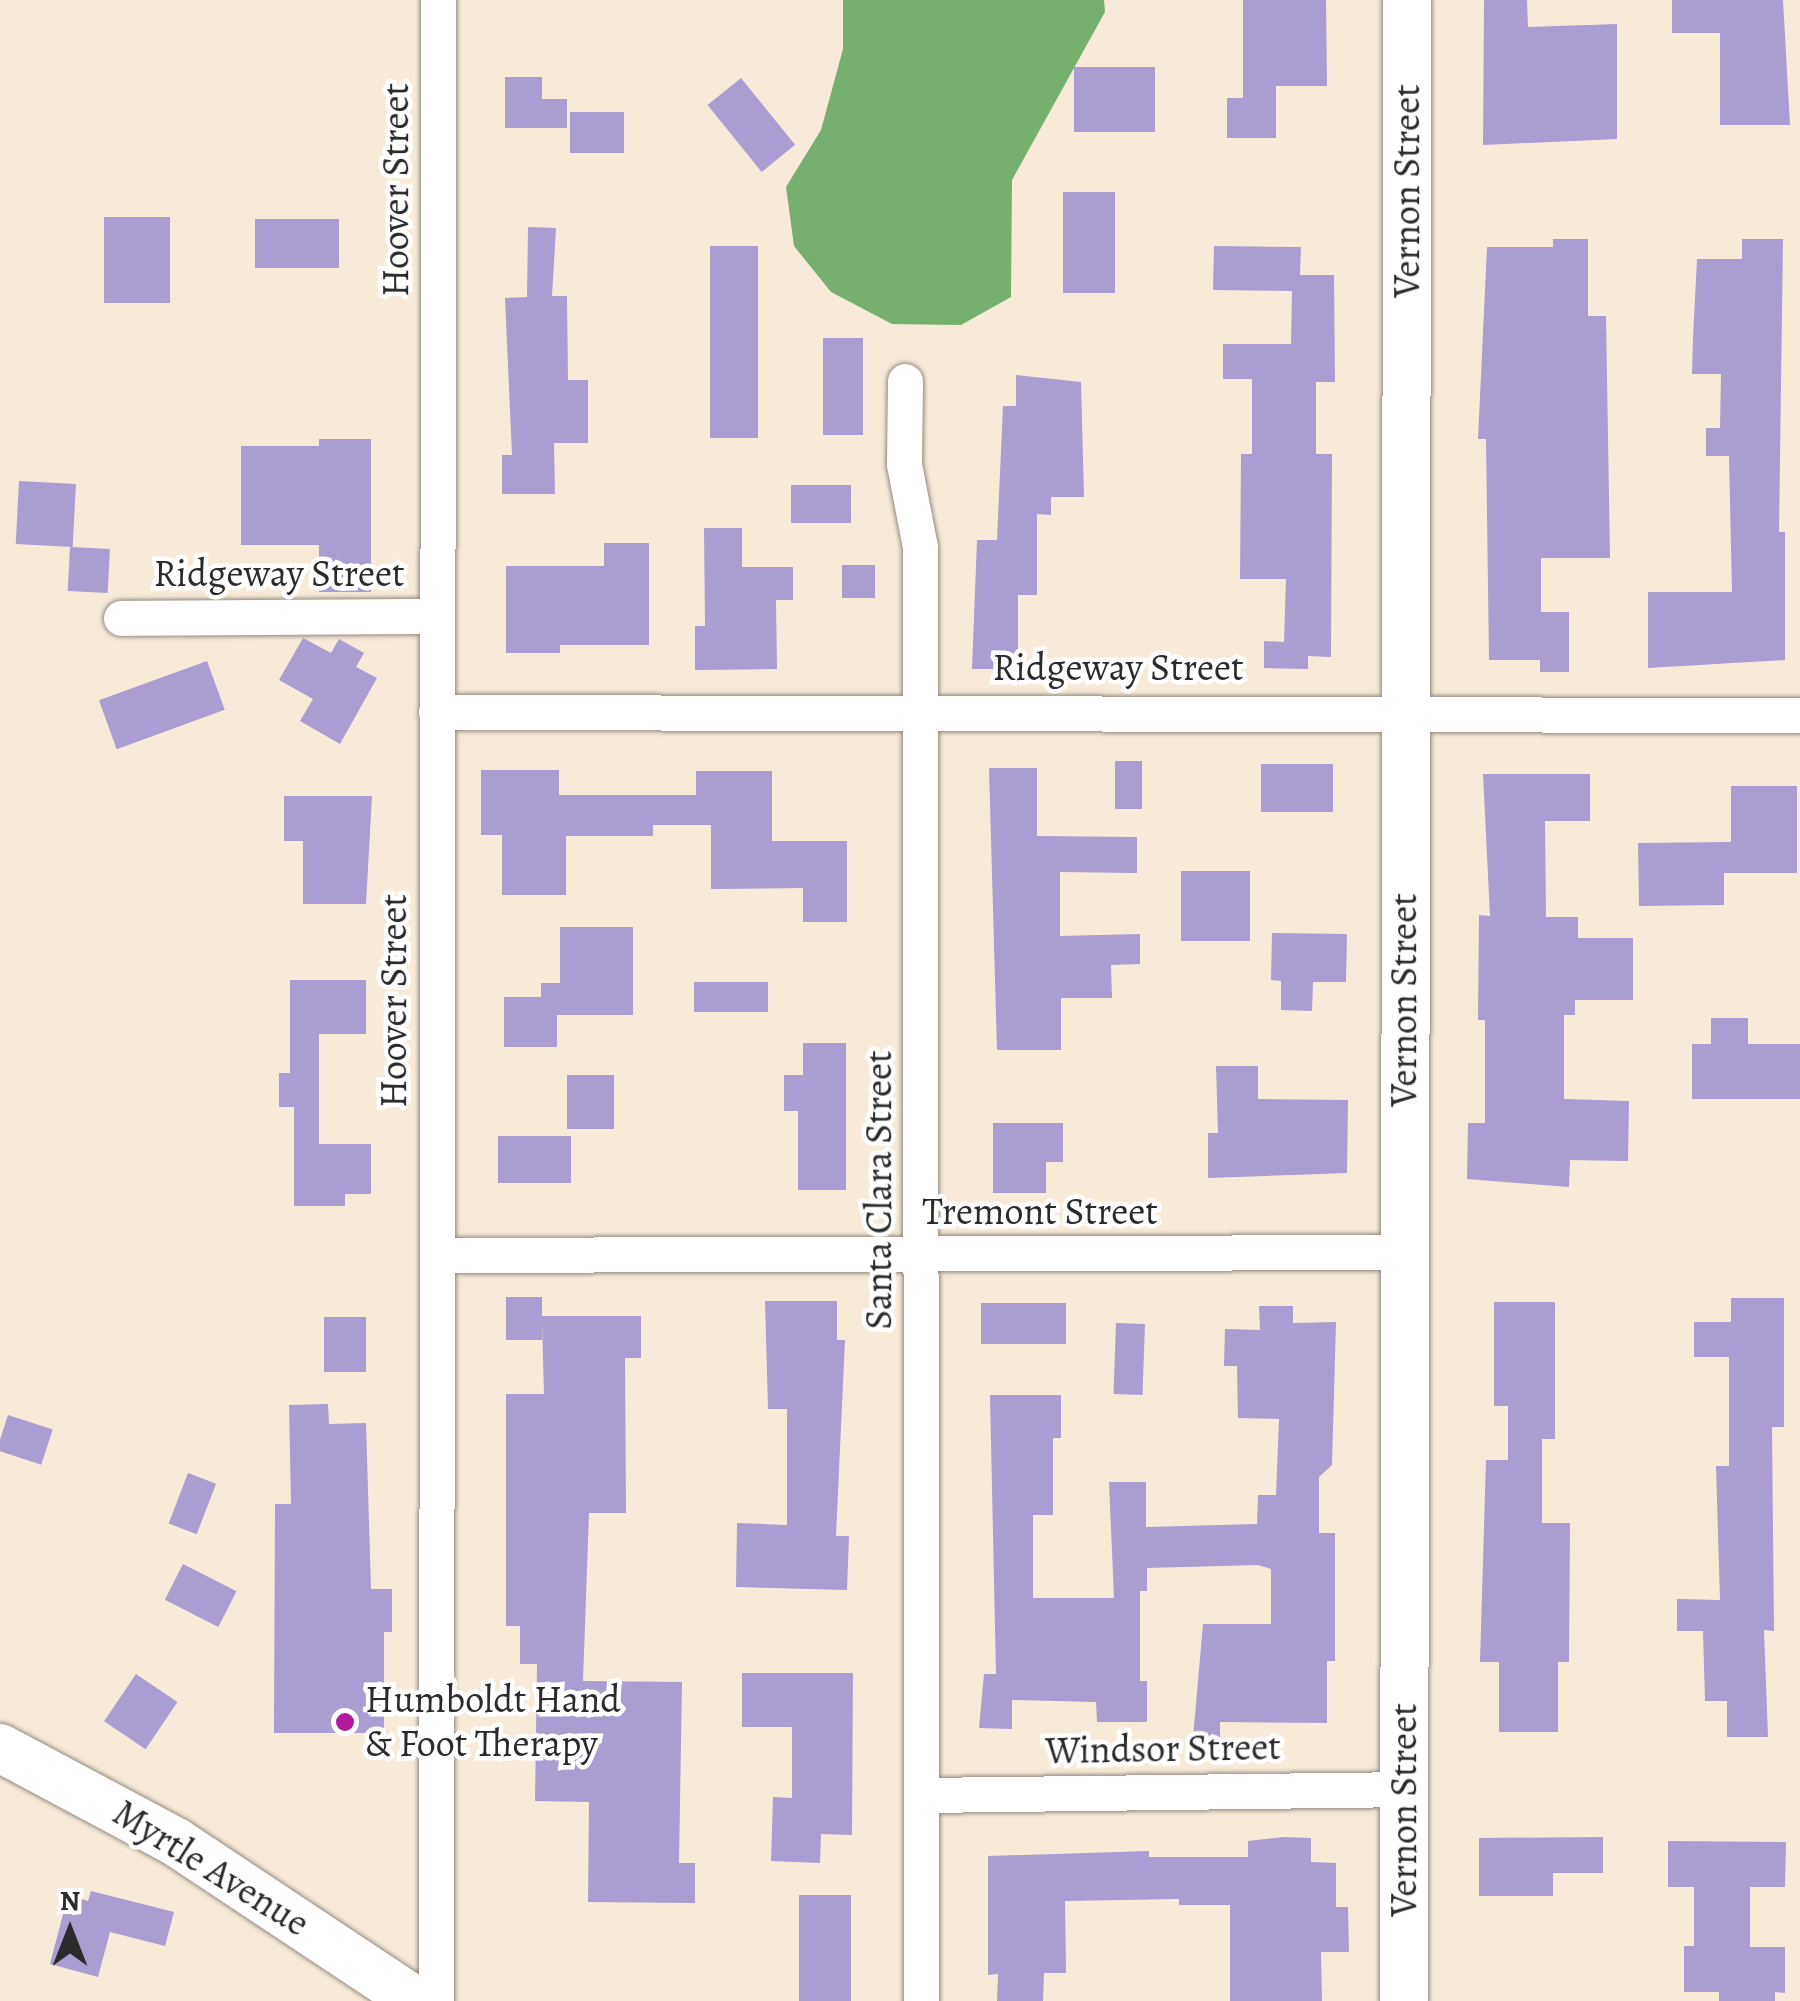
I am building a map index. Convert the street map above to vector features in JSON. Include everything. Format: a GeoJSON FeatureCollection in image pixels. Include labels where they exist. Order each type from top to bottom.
{"type":"FeatureCollection","features":[{"type":"Feature","properties":{"kind":"street","name":"Hoover Street"},"geometry":{"type":"LineString","coordinates":[[436,2001],[438,0]]}},
{"type":"Feature","properties":{"kind":"street","name":"Vernon Street"},"geometry":{"type":"LineString","coordinates":[[1404,2001],[1407,0]]}},
{"type":"Feature","properties":{"kind":"street","name":"Santa Clara Street"},"geometry":{"type":"LineString","coordinates":[[905,381],[904,464],[920,547],[921,2001]]}},
{"type":"Feature","properties":{"kind":"street","name":"Ridgeway Street"},"geometry":{"type":"LineString","coordinates":[[121,618],[437,616]]}},
{"type":"Feature","properties":{"kind":"street","name":"Ridgeway Street"},"geometry":{"type":"LineString","coordinates":[[436,712],[1404,711],[1800,715]]}},
{"type":"Feature","properties":{"kind":"street","name":"Tremont Street"},"geometry":{"type":"LineString","coordinates":[[437,1255],[1404,1252]]}},
{"type":"Feature","properties":{"kind":"street","name":"Myrtle Avenue"},"geometry":{"type":"LineString","coordinates":[[0,1748],[206,1860],[415,2001]]}},
{"type":"Feature","properties":{"kind":"street","name":"Windsor Street"},"geometry":{"type":"LineString","coordinates":[[922,1794],[1405,1789]]}},
{"type":"Feature","properties":{"kind":"green space"},"geometry":{"type":"Polygon","coordinates":[[[843,0],[1104,0],[1105,12],[1012,180],[1011,297],[961,325],[892,324],[831,292],[794,246],[786,187],[821,130],[843,49],[843,0]]]}},
{"type":"Feature","properties":{"kind":"building"},"geometry":{"type":"Polygon","coordinates":[[[1243,0],[1326,0],[1327,86],[1276,86],[1276,138],[1227,138],[1227,98],[1243,98],[1243,0]]]}},
{"type":"Feature","properties":{"kind":"building"},"geometry":{"type":"Polygon","coordinates":[[[1484,0],[1527,0],[1528,27],[1617,24],[1617,139],[1483,145],[1484,0]]]}},
{"type":"Feature","properties":{"kind":"building"},"geometry":{"type":"Polygon","coordinates":[[[1672,0],[1783,0],[1790,125],[1720,125],[1720,33],[1672,33],[1672,0]]]}},
{"type":"Feature","properties":{"kind":"building"},"geometry":{"type":"Polygon","coordinates":[[[1074,67],[1155,67],[1155,132],[1074,132],[1074,67]]]}},
{"type":"Feature","properties":{"kind":"building"},"geometry":{"type":"Polygon","coordinates":[[[505,77],[542,77],[542,99],[567,99],[567,128],[505,128],[505,77]]]}},
{"type":"Feature","properties":{"kind":"building"},"geometry":{"type":"Polygon","coordinates":[[[741,78],[795,145],[762,172],[708,105],[741,78]]]}},
{"type":"Feature","properties":{"kind":"building"},"geometry":{"type":"Polygon","coordinates":[[[570,112],[624,112],[624,153],[570,153],[570,112]]]}},
{"type":"Feature","properties":{"kind":"building"},"geometry":{"type":"Polygon","coordinates":[[[1063,192],[1115,192],[1115,293],[1063,293],[1063,192]]]}},
{"type":"Feature","properties":{"kind":"building"},"geometry":{"type":"Polygon","coordinates":[[[104,217],[170,217],[170,303],[104,303],[104,217]]]}},
{"type":"Feature","properties":{"kind":"building"},"geometry":{"type":"Polygon","coordinates":[[[255,219],[339,219],[339,268],[255,268],[255,219]]]}},
{"type":"Feature","properties":{"kind":"building"},"geometry":{"type":"Polygon","coordinates":[[[528,227],[556,228],[552,296],[567,296],[568,380],[588,380],[588,443],[554,443],[555,494],[502,494],[502,455],[512,455],[505,298],[527,297],[528,227]]]}},
{"type":"Feature","properties":{"kind":"building"},"geometry":{"type":"Polygon","coordinates":[[[1553,239],[1588,239],[1588,316],[1606,316],[1610,558],[1541,558],[1541,612],[1569,612],[1569,672],[1540,672],[1540,660],[1489,660],[1486,439],[1478,439],[1487,247],[1553,247],[1553,239]]]}},
{"type":"Feature","properties":{"kind":"building"},"geometry":{"type":"Polygon","coordinates":[[[1742,239],[1783,239],[1779,532],[1785,532],[1785,660],[1648,668],[1648,592],[1732,592],[1729,456],[1706,456],[1706,428],[1720,428],[1721,374],[1692,374],[1693,338],[1697,259],[1742,259],[1742,239]]]}},
{"type":"Feature","properties":{"kind":"building"},"geometry":{"type":"Polygon","coordinates":[[[710,246],[758,246],[758,438],[710,438],[710,246]]]}},
{"type":"Feature","properties":{"kind":"building"},"geometry":{"type":"Polygon","coordinates":[[[1214,246],[1301,247],[1300,275],[1334,275],[1335,382],[1316,382],[1316,454],[1332,454],[1331,657],[1308,656],[1308,669],[1264,668],[1264,641],[1284,642],[1286,579],[1240,579],[1241,454],[1252,454],[1252,379],[1223,379],[1223,344],[1291,344],[1292,291],[1213,290],[1214,246]]]}},
{"type":"Feature","properties":{"kind":"building"},"geometry":{"type":"Polygon","coordinates":[[[823,338],[863,338],[863,435],[823,435],[823,338]]]}},
{"type":"Feature","properties":{"kind":"building"},"geometry":{"type":"Polygon","coordinates":[[[1016,375],[1081,382],[1084,497],[1051,497],[1051,515],[1037,514],[1037,595],[1018,595],[1018,669],[972,669],[977,540],[997,540],[1003,406],[1016,406],[1016,375]]]}},
{"type":"Feature","properties":{"kind":"building"},"geometry":{"type":"Polygon","coordinates":[[[319,439],[371,439],[371,592],[319,592],[319,545],[241,545],[241,446],[319,446],[319,439]]]}},
{"type":"Feature","properties":{"kind":"building"},"geometry":{"type":"Polygon","coordinates":[[[19,481],[76,484],[73,547],[16,544],[19,481]]]}},
{"type":"Feature","properties":{"kind":"building"},"geometry":{"type":"Polygon","coordinates":[[[791,485],[851,485],[851,523],[791,523],[791,485]]]}},
{"type":"Feature","properties":{"kind":"building"},"geometry":{"type":"Polygon","coordinates":[[[704,528],[742,528],[742,567],[793,567],[793,600],[776,600],[777,669],[695,670],[695,626],[705,626],[704,528]]]}},
{"type":"Feature","properties":{"kind":"building"},"geometry":{"type":"Polygon","coordinates":[[[604,543],[649,543],[649,645],[560,645],[560,653],[506,653],[506,566],[604,566],[604,543]]]}},
{"type":"Feature","properties":{"kind":"building"},"geometry":{"type":"Polygon","coordinates":[[[70,547],[110,549],[108,593],[68,591],[70,547]]]}},
{"type":"Feature","properties":{"kind":"building"},"geometry":{"type":"Polygon","coordinates":[[[842,565],[875,565],[875,598],[842,598],[842,565]]]}},
{"type":"Feature","properties":{"kind":"building"},"geometry":{"type":"Polygon","coordinates":[[[303,638],[331,653],[339,639],[364,653],[356,667],[377,678],[340,744],[300,721],[313,699],[279,680],[303,638]]]}},
{"type":"Feature","properties":{"kind":"building"},"geometry":{"type":"Polygon","coordinates":[[[207,661],[225,710],[117,749],[99,700],[207,661]]]}},
{"type":"Feature","properties":{"kind":"building"},"geometry":{"type":"Polygon","coordinates":[[[1115,761],[1142,761],[1142,809],[1115,809],[1115,761]]]}},
{"type":"Feature","properties":{"kind":"building"},"geometry":{"type":"Polygon","coordinates":[[[1261,764],[1333,764],[1333,812],[1261,812],[1261,764]]]}},
{"type":"Feature","properties":{"kind":"building"},"geometry":{"type":"Polygon","coordinates":[[[989,768],[1037,768],[1037,836],[1137,837],[1137,873],[1060,872],[1060,936],[1140,934],[1140,964],[1111,965],[1112,998],[1061,998],[1061,1050],[997,1050],[989,768]]]}},
{"type":"Feature","properties":{"kind":"building"},"geometry":{"type":"Polygon","coordinates":[[[481,770],[559,770],[559,795],[696,795],[696,771],[772,771],[772,841],[847,841],[847,922],[803,922],[803,888],[711,889],[711,825],[653,825],[653,836],[566,836],[566,895],[502,895],[502,835],[481,835],[481,770]]]}},
{"type":"Feature","properties":{"kind":"building"},"geometry":{"type":"Polygon","coordinates":[[[1483,774],[1590,774],[1590,821],[1545,821],[1546,917],[1578,917],[1578,938],[1633,938],[1633,1000],[1575,1000],[1575,1015],[1564,1015],[1564,1099],[1629,1101],[1628,1161],[1570,1160],[1569,1187],[1467,1179],[1468,1123],[1485,1123],[1485,1020],[1478,1020],[1479,915],[1490,916],[1483,774]]]}},
{"type":"Feature","properties":{"kind":"building"},"geometry":{"type":"Polygon","coordinates":[[[1731,786],[1797,786],[1797,873],[1724,873],[1724,905],[1639,906],[1638,843],[1731,842],[1731,786]]]}},
{"type":"Feature","properties":{"kind":"building"},"geometry":{"type":"Polygon","coordinates":[[[284,796],[372,796],[366,904],[303,904],[303,841],[284,841],[284,796]]]}},
{"type":"Feature","properties":{"kind":"building"},"geometry":{"type":"Polygon","coordinates":[[[1181,871],[1250,871],[1250,941],[1181,941],[1181,871]]]}},
{"type":"Feature","properties":{"kind":"building"},"geometry":{"type":"Polygon","coordinates":[[[560,927],[633,927],[633,1015],[557,1015],[557,1047],[504,1047],[504,997],[541,997],[541,983],[560,983],[560,927]]]}},
{"type":"Feature","properties":{"kind":"building"},"geometry":{"type":"Polygon","coordinates":[[[1272,933],[1347,934],[1346,982],[1313,982],[1312,1011],[1281,1010],[1281,981],[1271,980],[1272,933]]]}},
{"type":"Feature","properties":{"kind":"building"},"geometry":{"type":"Polygon","coordinates":[[[290,980],[366,980],[366,1034],[319,1034],[319,1144],[371,1144],[371,1194],[345,1194],[345,1206],[294,1206],[294,1107],[279,1107],[279,1073],[290,1073],[290,980]]]}},
{"type":"Feature","properties":{"kind":"building"},"geometry":{"type":"Polygon","coordinates":[[[694,982],[768,982],[768,1012],[694,1012],[694,982]]]}},
{"type":"Feature","properties":{"kind":"building"},"geometry":{"type":"Polygon","coordinates":[[[1711,1018],[1748,1018],[1748,1044],[1800,1044],[1800,1099],[1692,1099],[1692,1044],[1711,1044],[1711,1018]]]}},
{"type":"Feature","properties":{"kind":"building"},"geometry":{"type":"Polygon","coordinates":[[[803,1043],[846,1043],[846,1190],[798,1190],[798,1111],[784,1111],[784,1075],[803,1075],[803,1043]]]}},
{"type":"Feature","properties":{"kind":"building"},"geometry":{"type":"Polygon","coordinates":[[[1216,1066],[1258,1066],[1258,1099],[1348,1100],[1347,1173],[1208,1178],[1208,1133],[1218,1133],[1216,1066]]]}},
{"type":"Feature","properties":{"kind":"building"},"geometry":{"type":"Polygon","coordinates":[[[567,1075],[614,1075],[614,1129],[567,1129],[567,1075]]]}},
{"type":"Feature","properties":{"kind":"building"},"geometry":{"type":"Polygon","coordinates":[[[993,1123],[1063,1123],[1063,1162],[1046,1162],[1046,1193],[993,1193],[993,1123]]]}},
{"type":"Feature","properties":{"kind":"building"},"geometry":{"type":"Polygon","coordinates":[[[498,1136],[571,1136],[571,1183],[498,1183],[498,1136]]]}},
{"type":"Feature","properties":{"kind":"building"},"geometry":{"type":"Polygon","coordinates":[[[506,1297],[542,1297],[542,1316],[641,1316],[641,1358],[625,1358],[626,1513],[589,1513],[583,1681],[682,1682],[679,1863],[695,1863],[695,1903],[588,1902],[589,1802],[535,1801],[537,1664],[520,1664],[520,1626],[506,1626],[506,1394],[544,1394],[542,1322],[542,1340],[506,1340],[506,1297]]]}},
{"type":"Feature","properties":{"kind":"building"},"geometry":{"type":"Polygon","coordinates":[[[1731,1298],[1784,1298],[1784,1427],[1772,1427],[1774,1631],[1764,1630],[1768,1737],[1727,1737],[1727,1701],[1705,1701],[1703,1631],[1677,1631],[1677,1599],[1720,1600],[1716,1466],[1729,1466],[1729,1357],[1694,1357],[1694,1322],[1731,1322],[1731,1298]]]}},
{"type":"Feature","properties":{"kind":"building"},"geometry":{"type":"Polygon","coordinates":[[[765,1301],[837,1301],[837,1340],[845,1340],[836,1536],[849,1536],[847,1590],[736,1587],[737,1523],[787,1525],[787,1409],[768,1409],[765,1301]]]}},
{"type":"Feature","properties":{"kind":"building"},"geometry":{"type":"Polygon","coordinates":[[[1494,1302],[1555,1302],[1555,1439],[1542,1439],[1542,1523],[1570,1523],[1569,1662],[1558,1662],[1558,1732],[1499,1732],[1499,1662],[1480,1662],[1486,1460],[1508,1460],[1508,1406],[1494,1406],[1494,1302]]]}},
{"type":"Feature","properties":{"kind":"building"},"geometry":{"type":"Polygon","coordinates":[[[981,1303],[1066,1303],[1066,1344],[981,1344],[981,1303]]]}},
{"type":"Feature","properties":{"kind":"building"},"geometry":{"type":"Polygon","coordinates":[[[1259,1306],[1293,1306],[1293,1323],[1336,1322],[1332,1465],[1319,1477],[1319,1533],[1335,1533],[1335,1661],[1327,1661],[1327,1723],[1220,1722],[1220,1737],[1193,1738],[1203,1624],[1271,1624],[1271,1569],[1258,1565],[1147,1568],[1147,1591],[1140,1591],[1140,1681],[1147,1681],[1147,1722],[1097,1722],[1096,1702],[1012,1700],[1012,1729],[979,1728],[984,1674],[996,1674],[990,1395],[1061,1395],[1061,1438],[1053,1438],[1053,1515],[1033,1515],[1033,1598],[1114,1598],[1109,1482],[1146,1482],[1146,1527],[1257,1524],[1258,1495],[1276,1495],[1279,1419],[1238,1418],[1237,1366],[1224,1366],[1225,1329],[1260,1330],[1259,1306]]]}},
{"type":"Feature","properties":{"kind":"building"},"geometry":{"type":"Polygon","coordinates":[[[324,1317],[366,1317],[366,1372],[324,1372],[324,1317]]]}},
{"type":"Feature","properties":{"kind":"building"},"geometry":{"type":"Polygon","coordinates":[[[1116,1323],[1145,1324],[1143,1395],[1114,1394],[1116,1323]]]}},
{"type":"Feature","properties":{"kind":"building"},"geometry":{"type":"Polygon","coordinates":[[[328,1404],[329,1424],[366,1423],[371,1589],[392,1589],[392,1632],[384,1632],[384,1733],[274,1733],[275,1504],[291,1504],[289,1405],[328,1404]]]}},
{"type":"Feature","properties":{"kind":"building"},"geometry":{"type":"Polygon","coordinates":[[[8,1415],[53,1430],[41,1465],[0,1451],[8,1415]]]}},
{"type":"Feature","properties":{"kind":"building"},"geometry":{"type":"Polygon","coordinates":[[[188,1473],[216,1484],[197,1534],[169,1523],[188,1473]]]}},
{"type":"Feature","properties":{"kind":"building"},"geometry":{"type":"Polygon","coordinates":[[[183,1564],[236,1591],[218,1627],[165,1600],[183,1564]]]}},
{"type":"Feature","properties":{"kind":"building"},"geometry":{"type":"Polygon","coordinates":[[[742,1673],[853,1673],[852,1835],[821,1834],[820,1863],[771,1861],[773,1797],[792,1798],[792,1727],[742,1727],[742,1673]]]}},
{"type":"Feature","properties":{"kind":"building"},"geometry":{"type":"Polygon","coordinates":[[[136,1674],[177,1702],[146,1749],[104,1721],[136,1674]]]}},
{"type":"Feature","properties":{"kind":"building"},"geometry":{"type":"Polygon","coordinates":[[[1603,1837],[1603,1873],[1553,1873],[1553,1896],[1479,1896],[1479,1838],[1603,1837]]]}},
{"type":"Feature","properties":{"kind":"building"},"geometry":{"type":"Polygon","coordinates":[[[1311,1838],[1311,1862],[1336,1863],[1336,1907],[1348,1907],[1349,1952],[1321,1952],[1322,2001],[1230,2001],[1230,1905],[1179,1905],[1179,1899],[1065,1901],[1066,1973],[1044,1973],[1043,2001],[997,2001],[998,1974],[988,1975],[988,1856],[1149,1851],[1149,1857],[1248,1857],[1248,1841],[1311,1838]]]}},
{"type":"Feature","properties":{"kind":"building"},"geometry":{"type":"Polygon","coordinates":[[[1668,1841],[1786,1842],[1785,1887],[1750,1887],[1750,1947],[1785,1947],[1785,1993],[1775,1992],[1775,2001],[1719,2001],[1719,1992],[1684,1992],[1684,1946],[1694,1946],[1694,1887],[1668,1887],[1668,1841]]]}},
{"type":"Feature","properties":{"kind":"building"},"geometry":{"type":"Polygon","coordinates":[[[91,1891],[174,1912],[165,1946],[110,1932],[98,1977],[50,1964],[68,1895],[88,1901],[91,1891]]]}},
{"type":"Feature","properties":{"kind":"building"},"geometry":{"type":"Polygon","coordinates":[[[799,1895],[851,1895],[851,2001],[799,2001],[799,1895]]]}},
{"type":"Feature","properties":{"kind":"place","name":"Humboldt Hand & Foot Therapy"},"geometry":{"type":"Point","coordinates":[345,1722]}}]}
